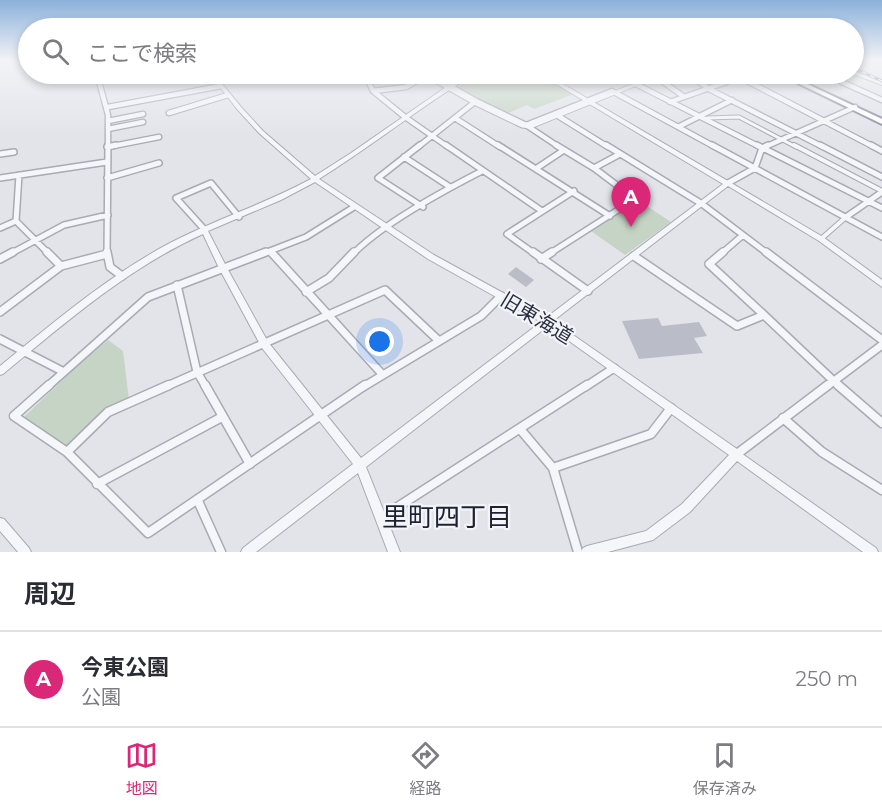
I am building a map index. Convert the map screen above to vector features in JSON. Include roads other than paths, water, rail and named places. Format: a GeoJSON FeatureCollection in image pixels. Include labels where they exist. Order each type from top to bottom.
{"type":"FeatureCollection","features":[{"type":"Feature","properties":{"kind":"highway"},"geometry":{"type":"LineString","coordinates":[[808,86],[882,122]]}},
{"type":"Feature","properties":{"kind":"highway"},"geometry":{"type":"LineString","coordinates":[[818,86],[882,116]]}},
{"type":"Feature","properties":{"kind":"street"},"geometry":{"type":"LineString","coordinates":[[101,86],[108,107],[107,254],[110,267],[122,276]]}},
{"type":"Feature","properties":{"kind":"street"},"geometry":{"type":"LineString","coordinates":[[108,107],[221,86]]}},
{"type":"Feature","properties":{"kind":"street","name":"旧東海道"},"geometry":{"type":"LineString","coordinates":[[221,86],[261,132],[315,179],[354,207],[387,229],[548,322],[872,552]]}},
{"type":"Feature","properties":{"kind":"street"},"geometry":{"type":"LineString","coordinates":[[371,86],[373,91],[430,137],[542,211]]}},
{"type":"Feature","properties":{"kind":"street"},"geometry":{"type":"LineString","coordinates":[[373,91],[408,86]]}},
{"type":"Feature","properties":{"kind":"street"},"geometry":{"type":"LineString","coordinates":[[563,86],[821,238],[882,284]]}},
{"type":"Feature","properties":{"kind":"street"},"geometry":{"type":"LineString","coordinates":[[616,93],[632,86]]}},
{"type":"Feature","properties":{"kind":"street"},"geometry":{"type":"LineString","coordinates":[[636,86],[671,101],[882,208]]}},
{"type":"Feature","properties":{"kind":"street"},"geometry":{"type":"LineString","coordinates":[[639,86],[659,96]]}},
{"type":"Feature","properties":{"kind":"street"},"geometry":{"type":"LineString","coordinates":[[669,86],[683,96]]}},
{"type":"Feature","properties":{"kind":"street"},"geometry":{"type":"LineString","coordinates":[[704,86],[882,177]]}},
{"type":"Feature","properties":{"kind":"street"},"geometry":{"type":"LineString","coordinates":[[671,101],[718,86]]}},
{"type":"Feature","properties":{"kind":"street"},"geometry":{"type":"LineString","coordinates":[[758,86],[882,151]]}},
{"type":"Feature","properties":{"kind":"street"},"geometry":{"type":"LineString","coordinates":[[850,86],[882,100]]}},
{"type":"Feature","properties":{"kind":"street"},"geometry":{"type":"LineString","coordinates":[[0,370],[122,276],[204,229],[279,200],[315,179],[449,87],[526,126],[594,168],[635,199],[541,259]]}},
{"type":"Feature","properties":{"kind":"street"},"geometry":{"type":"LineString","coordinates":[[526,126],[590,102],[612,91],[882,237]]}},
{"type":"Feature","properties":{"kind":"street"},"geometry":{"type":"LineString","coordinates":[[170,113],[228,95]]}},
{"type":"Feature","properties":{"kind":"street"},"geometry":{"type":"LineString","coordinates":[[678,127],[732,100]]}},
{"type":"Feature","properties":{"kind":"street"},"geometry":{"type":"LineString","coordinates":[[423,207],[378,178],[475,102]]}},
{"type":"Feature","properties":{"kind":"street"},"geometry":{"type":"LineString","coordinates":[[247,552],[728,183],[755,168],[762,148],[855,107]]}},
{"type":"Feature","properties":{"kind":"street"},"geometry":{"type":"LineString","coordinates":[[108,121],[143,114]]}},
{"type":"Feature","properties":{"kind":"street"},"geometry":{"type":"LineString","coordinates":[[557,115],[702,204],[882,340]]}},
{"type":"Feature","properties":{"kind":"street"},"geometry":{"type":"LineString","coordinates":[[698,115],[710,120],[739,117],[882,192]]}},
{"type":"Feature","properties":{"kind":"street"},"geometry":{"type":"LineString","coordinates":[[455,118],[574,191],[610,216]]}},
{"type":"Feature","properties":{"kind":"street"},"geometry":{"type":"LineString","coordinates":[[108,129],[143,122]]}},
{"type":"Feature","properties":{"kind":"street"},"geometry":{"type":"LineString","coordinates":[[107,147],[159,137]]}},
{"type":"Feature","properties":{"kind":"street"},"geometry":{"type":"LineString","coordinates":[[537,168],[564,150]]}},
{"type":"Feature","properties":{"kind":"street"},"geometry":{"type":"LineString","coordinates":[[0,154],[14,152]]}},
{"type":"Feature","properties":{"kind":"street"},"geometry":{"type":"LineString","coordinates":[[594,168],[620,154]]}},
{"type":"Feature","properties":{"kind":"street"},"geometry":{"type":"LineString","coordinates":[[404,157],[450,187]]}},
{"type":"Feature","properties":{"kind":"street"},"geometry":{"type":"LineString","coordinates":[[0,178],[107,162]]}},
{"type":"Feature","properties":{"kind":"street"},"geometry":{"type":"LineString","coordinates":[[107,178],[159,163]]}},
{"type":"Feature","properties":{"kind":"street"},"geometry":{"type":"LineString","coordinates":[[306,292],[329,278],[365,241],[423,207],[450,187],[482,171]]}},
{"type":"Feature","properties":{"kind":"street"},"geometry":{"type":"LineString","coordinates":[[16,221],[19,175]]}},
{"type":"Feature","properties":{"kind":"street"},"geometry":{"type":"LineString","coordinates":[[239,217],[211,183],[176,198],[204,229],[265,345],[361,466],[394,552]]}},
{"type":"Feature","properties":{"kind":"street"},"geometry":{"type":"LineString","coordinates":[[574,191],[507,234],[588,291]]}},
{"type":"Feature","properties":{"kind":"street"},"geometry":{"type":"LineString","coordinates":[[821,238],[866,201],[882,192]]}},
{"type":"Feature","properties":{"kind":"street"},"geometry":{"type":"LineString","coordinates":[[354,207],[306,237],[148,297],[14,416],[67,452],[148,533],[382,374],[481,316],[501,296]]}},
{"type":"Feature","properties":{"kind":"street"},"geometry":{"type":"LineString","coordinates":[[0,259],[64,225],[108,215]]}},
{"type":"Feature","properties":{"kind":"street"},"geometry":{"type":"LineString","coordinates":[[0,228],[16,221]]}},
{"type":"Feature","properties":{"kind":"street"},"geometry":{"type":"LineString","coordinates":[[16,221],[61,266]]}},
{"type":"Feature","properties":{"kind":"street"},"geometry":{"type":"LineString","coordinates":[[742,234],[709,264],[833,381],[882,423]]}},
{"type":"Feature","properties":{"kind":"street"},"geometry":{"type":"LineString","coordinates":[[271,252],[382,374]]}},
{"type":"Feature","properties":{"kind":"street"},"geometry":{"type":"LineString","coordinates":[[0,312],[61,266],[107,254]]}},
{"type":"Feature","properties":{"kind":"street"},"geometry":{"type":"LineString","coordinates":[[634,256],[737,326],[764,315]]}},
{"type":"Feature","properties":{"kind":"street"},"geometry":{"type":"LineString","coordinates":[[177,285],[198,372],[250,464]]}},
{"type":"Feature","properties":{"kind":"street"},"geometry":{"type":"LineString","coordinates":[[67,452],[108,412],[265,345],[385,290],[438,340]]}},
{"type":"Feature","properties":{"kind":"street"},"geometry":{"type":"LineString","coordinates":[[0,339],[63,372]]}},
{"type":"Feature","properties":{"kind":"street"},"geometry":{"type":"LineString","coordinates":[[587,552],[649,536],[686,508],[737,454],[882,345]]}},
{"type":"Feature","properties":{"kind":"street"},"geometry":{"type":"LineString","coordinates":[[382,517],[614,368]]}},
{"type":"Feature","properties":{"kind":"street"},"geometry":{"type":"LineString","coordinates":[[553,468],[651,434],[671,408]]}},
{"type":"Feature","properties":{"kind":"street"},"geometry":{"type":"LineString","coordinates":[[97,484],[222,417]]}},
{"type":"Feature","properties":{"kind":"street"},"geometry":{"type":"LineString","coordinates":[[783,418],[822,452],[882,490]]}},
{"type":"Feature","properties":{"kind":"street"},"geometry":{"type":"LineString","coordinates":[[520,429],[553,468],[578,552]]}},
{"type":"Feature","properties":{"kind":"street"},"geometry":{"type":"LineString","coordinates":[[198,501],[221,552]]}},
{"type":"Feature","properties":{"kind":"street"},"geometry":{"type":"LineString","coordinates":[[0,523],[26,552]]}},
{"type":"Feature","properties":{"kind":"place","name":"今東公園"},"geometry":{"type":"Point","coordinates":[631,227]}},
{"type":"Feature","properties":{"kind":"district","name":"里町四丁目"},"geometry":{"type":"Point","coordinates":[447,517]}}]}
